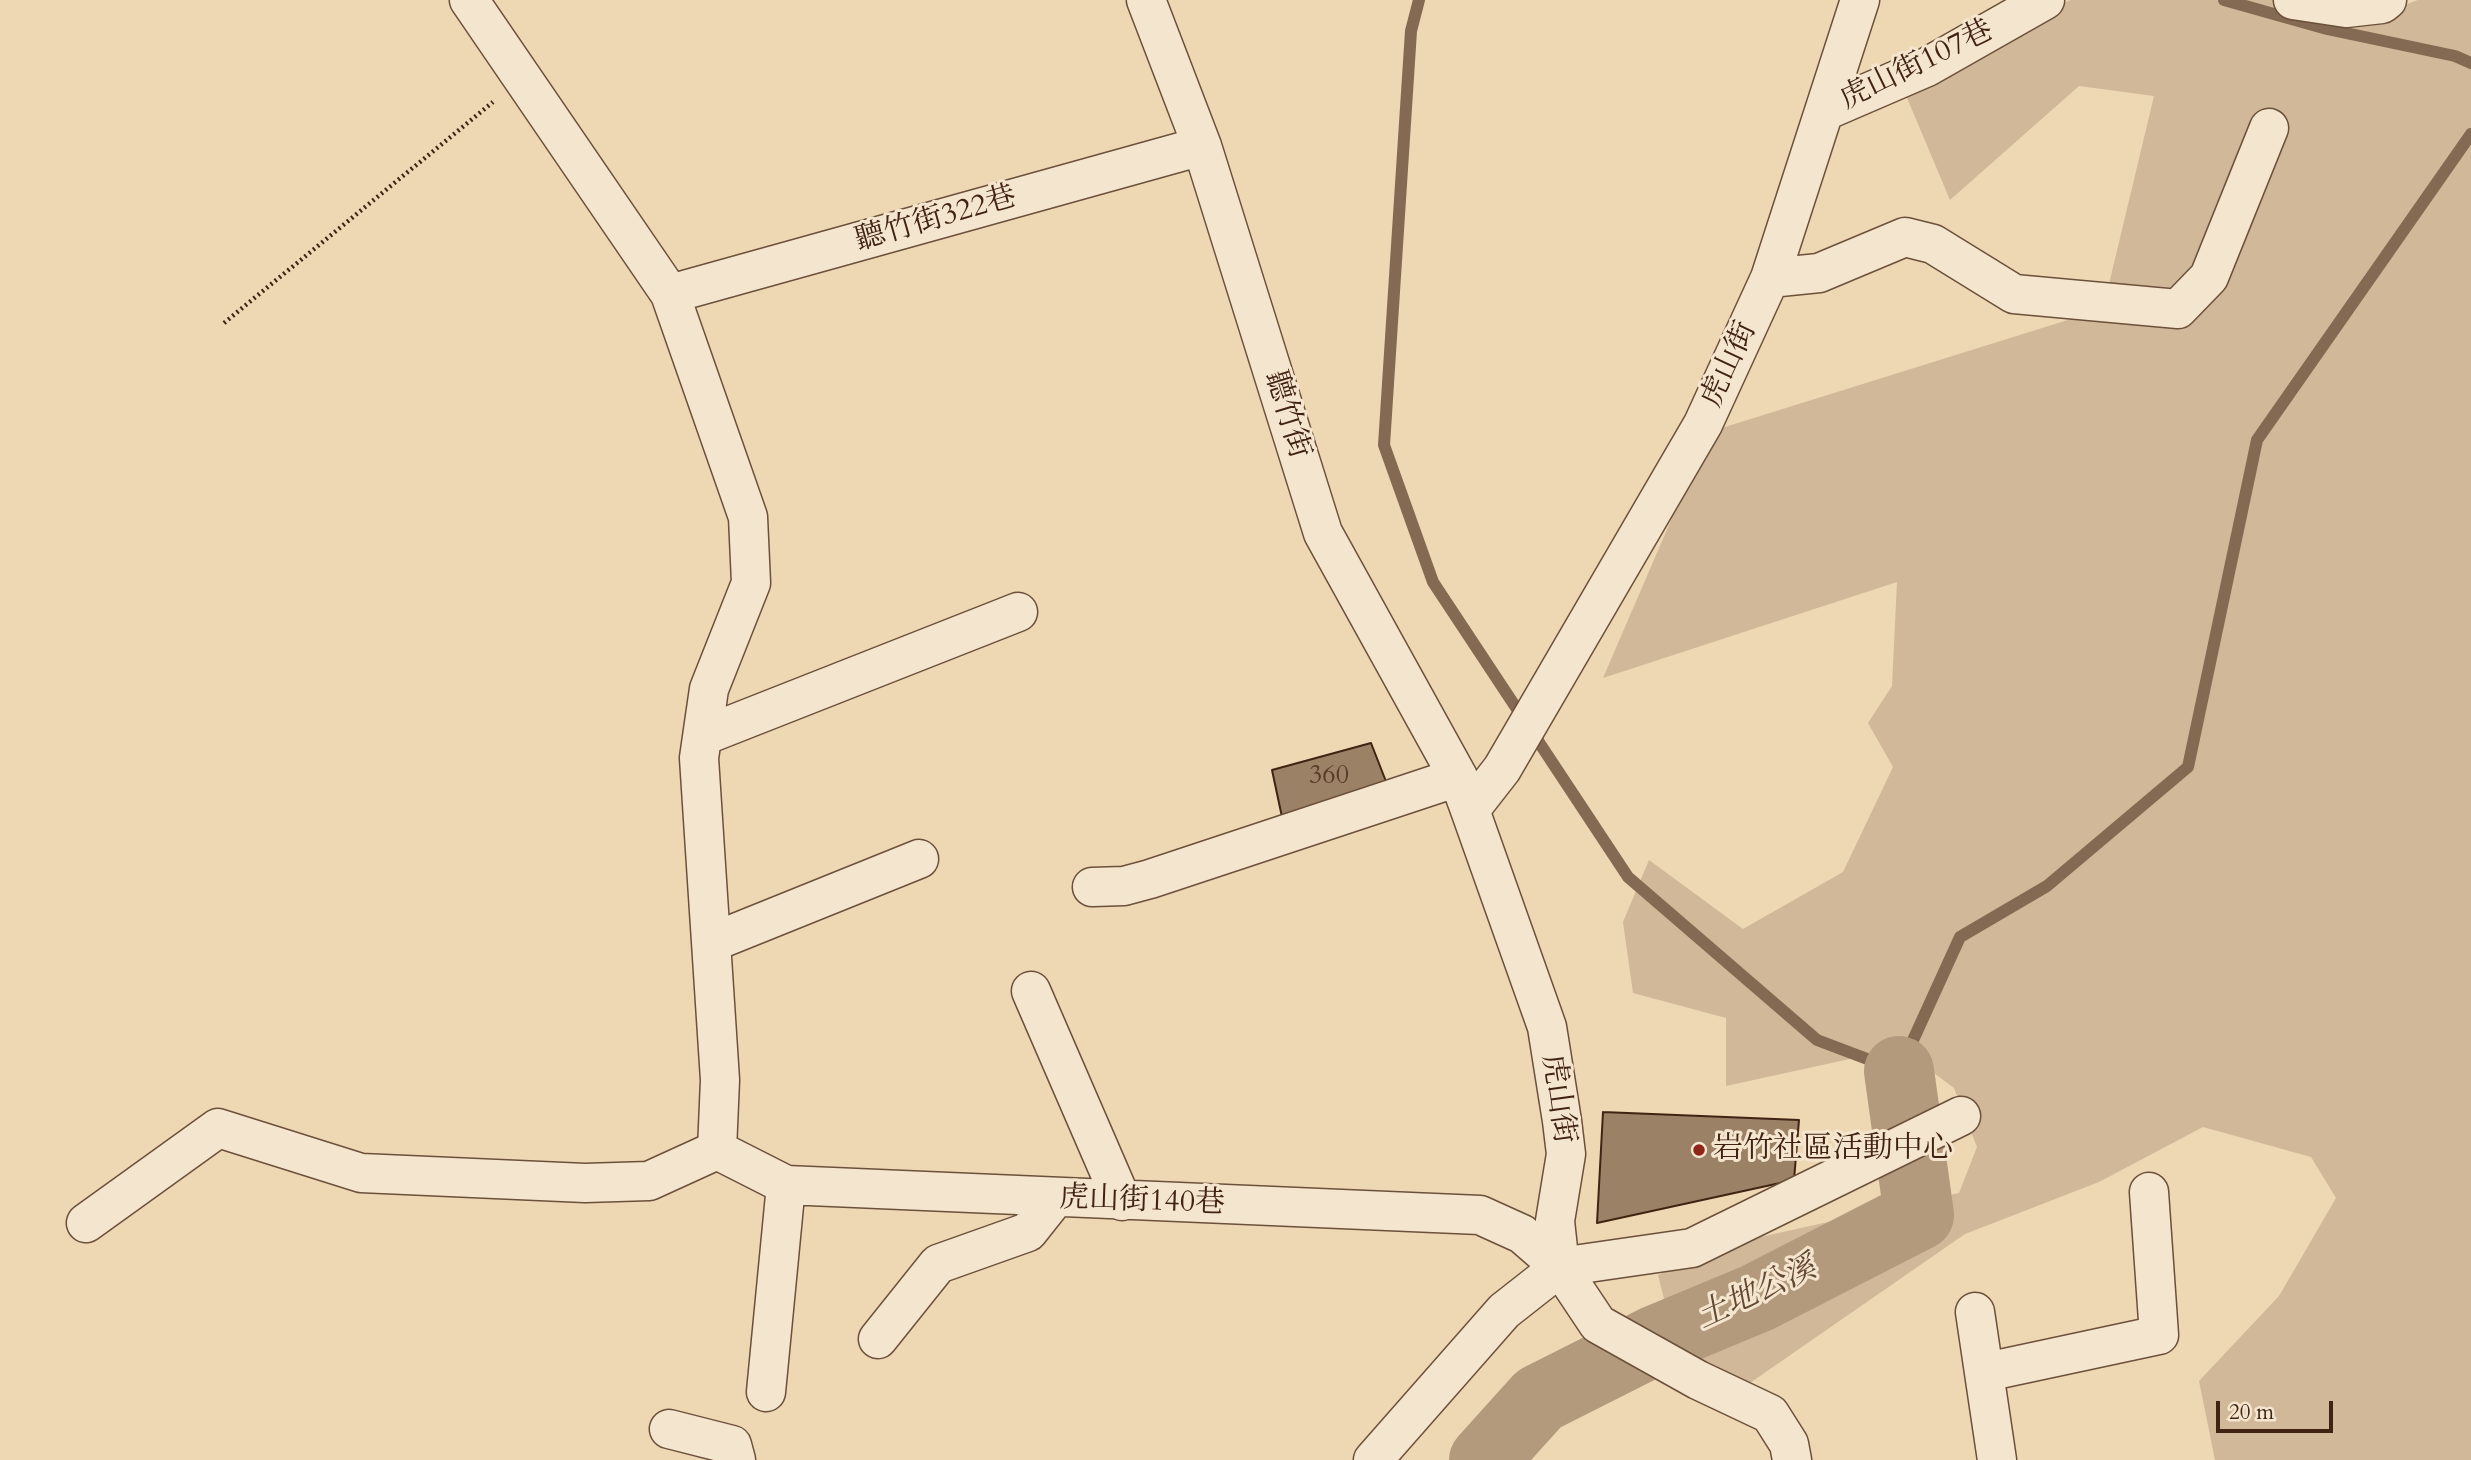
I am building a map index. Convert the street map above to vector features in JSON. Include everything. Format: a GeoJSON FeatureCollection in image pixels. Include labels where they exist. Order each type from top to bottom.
{"type":"FeatureCollection","features":[{"type":"Feature","properties":{"kind":"street"},"geometry":{"type":"LineString","coordinates":[[86,1223],[218,1128],[361,1173],[585,1183],[649,1181],[717,1150],[720,1080],[699,758],[709,689],[751,583],[748,517],[670,294],[469,0]]}},
{"type":"Feature","properties":{"kind":"street","name":"聽竹街"},"geometry":{"type":"LineString","coordinates":[[1146,0],[1202,146],[1323,533],[1464,794]]}},
{"type":"Feature","properties":{"kind":"street","name":"虎山街"},"geometry":{"type":"LineString","coordinates":[[1560,1267],[1555,1221],[1566,1154],[1547,1027],[1464,794],[1502,769],[1703,424],[1770,278],[1860,0]]}},
{"type":"Feature","properties":{"kind":"street","name":"虎山街107巷"},"geometry":{"type":"LineString","coordinates":[[1825,111],[1927,67],[2045,0]]}},
{"type":"Feature","properties":{"kind":"street"},"geometry":{"type":"LineString","coordinates":[[2293,0],[2346,8],[2382,4],[2387,0]]}},
{"type":"Feature","properties":{"kind":"street"},"geometry":{"type":"LineString","coordinates":[[1770,278],[1819,273],[1905,236],[1933,244],[2014,294],[2178,309],[2209,277],[2269,128]]}},
{"type":"Feature","properties":{"kind":"street","name":"聽竹街322巷"},"geometry":{"type":"LineString","coordinates":[[670,294],[1202,146]]}},
{"type":"Feature","properties":{"kind":"street"},"geometry":{"type":"LineString","coordinates":[[702,736],[1018,612]]}},
{"type":"Feature","properties":{"kind":"street"},"geometry":{"type":"LineString","coordinates":[[1092,887],[1124,886],[1464,794]]}},
{"type":"Feature","properties":{"kind":"street"},"geometry":{"type":"LineString","coordinates":[[713,942],[919,859]]}},
{"type":"Feature","properties":{"kind":"street"},"geometry":{"type":"LineString","coordinates":[[1031,991],[1122,1201]]}},
{"type":"Feature","properties":{"kind":"street"},"geometry":{"type":"LineString","coordinates":[[1373,1460],[1504,1311],[1560,1267],[1692,1248],[1961,1116]]}},
{"type":"Feature","properties":{"kind":"street","name":"虎山街140巷"},"geometry":{"type":"LineString","coordinates":[[717,1150],[786,1185],[1480,1215],[1522,1234],[1560,1267]]}},
{"type":"Feature","properties":{"kind":"street"},"geometry":{"type":"LineString","coordinates":[[766,1392],[786,1185]]}},
{"type":"Feature","properties":{"kind":"street"},"geometry":{"type":"LineString","coordinates":[[1986,1372],[2159,1335],[2149,1192]]}},
{"type":"Feature","properties":{"kind":"street"},"geometry":{"type":"LineString","coordinates":[[878,1339],[938,1264],[1028,1231],[1055,1198]]}},
{"type":"Feature","properties":{"kind":"street"},"geometry":{"type":"LineString","coordinates":[[1560,1267],[1598,1324],[1698,1380],[1770,1414],[1789,1444],[1793,1460]]}},
{"type":"Feature","properties":{"kind":"street"},"geometry":{"type":"LineString","coordinates":[[1975,1312],[1997,1460]]}},
{"type":"Feature","properties":{"kind":"street"},"geometry":{"type":"LineString","coordinates":[[669,1429],[732,1446],[736,1460]]}},
{"type":"Feature","properties":{"kind":"path"},"geometry":{"type":"LineString","coordinates":[[224,323],[524,77]]}},
{"type":"Feature","properties":{"kind":"shaded area"},"geometry":{"type":"Polygon","coordinates":[[[2071,0],[2296,0],[2348,26],[2418,0],[2471,0],[2471,1460],[2215,1460],[2199,1381],[2279,1296],[2336,1198],[2311,1157],[2203,1127],[2099,1182],[1965,1234],[1734,1394],[1683,1374],[1658,1275],[1747,1240],[1959,1193],[1977,1147],[1954,1088],[1900,1048],[1726,1086],[1726,1018],[1633,993],[1623,922],[1649,860],[1743,929],[1843,872],[1893,767],[1868,723],[1892,686],[1897,582],[1603,678],[1709,432],[2103,309],[2154,96],[2079,86],[1950,200],[1894,67],[2071,0]]]}},
{"type":"Feature","properties":{"kind":"building"},"geometry":{"type":"Polygon","coordinates":[[[1371,743],[1387,784],[1282,817],[1272,770],[1371,743]]]}},
{"type":"Feature","properties":{"kind":"building","name":"岩竹社區活動中心"},"geometry":{"type":"Polygon","coordinates":[[[1603,1112],[1799,1120],[1794,1180],[1597,1223],[1603,1112]]]}},
{"type":"Feature","properties":{"kind":"waterway"},"geometry":{"type":"LineString","coordinates":[[1419,0],[1411,31],[1384,445],[1433,582],[1628,877],[1817,1040],[1899,1071],[1960,937],[2047,886],[2188,767],[2257,440],[2471,134]]}},
{"type":"Feature","properties":{"kind":"waterway"},"geometry":{"type":"LineString","coordinates":[[2224,0],[2327,29],[2455,56],[2471,63]]}},
{"type":"Feature","properties":{"kind":"waterway","name":"土地公溪"},"geometry":{"type":"LineString","coordinates":[[1484,1460],[1539,1399],[1656,1340],[1757,1298],[1919,1215],[1899,1071]]}},
{"type":"Feature","properties":{"kind":"place","name":"岩竹社區活動中心"},"geometry":{"type":"Point","coordinates":[1699,1150]}}]}
